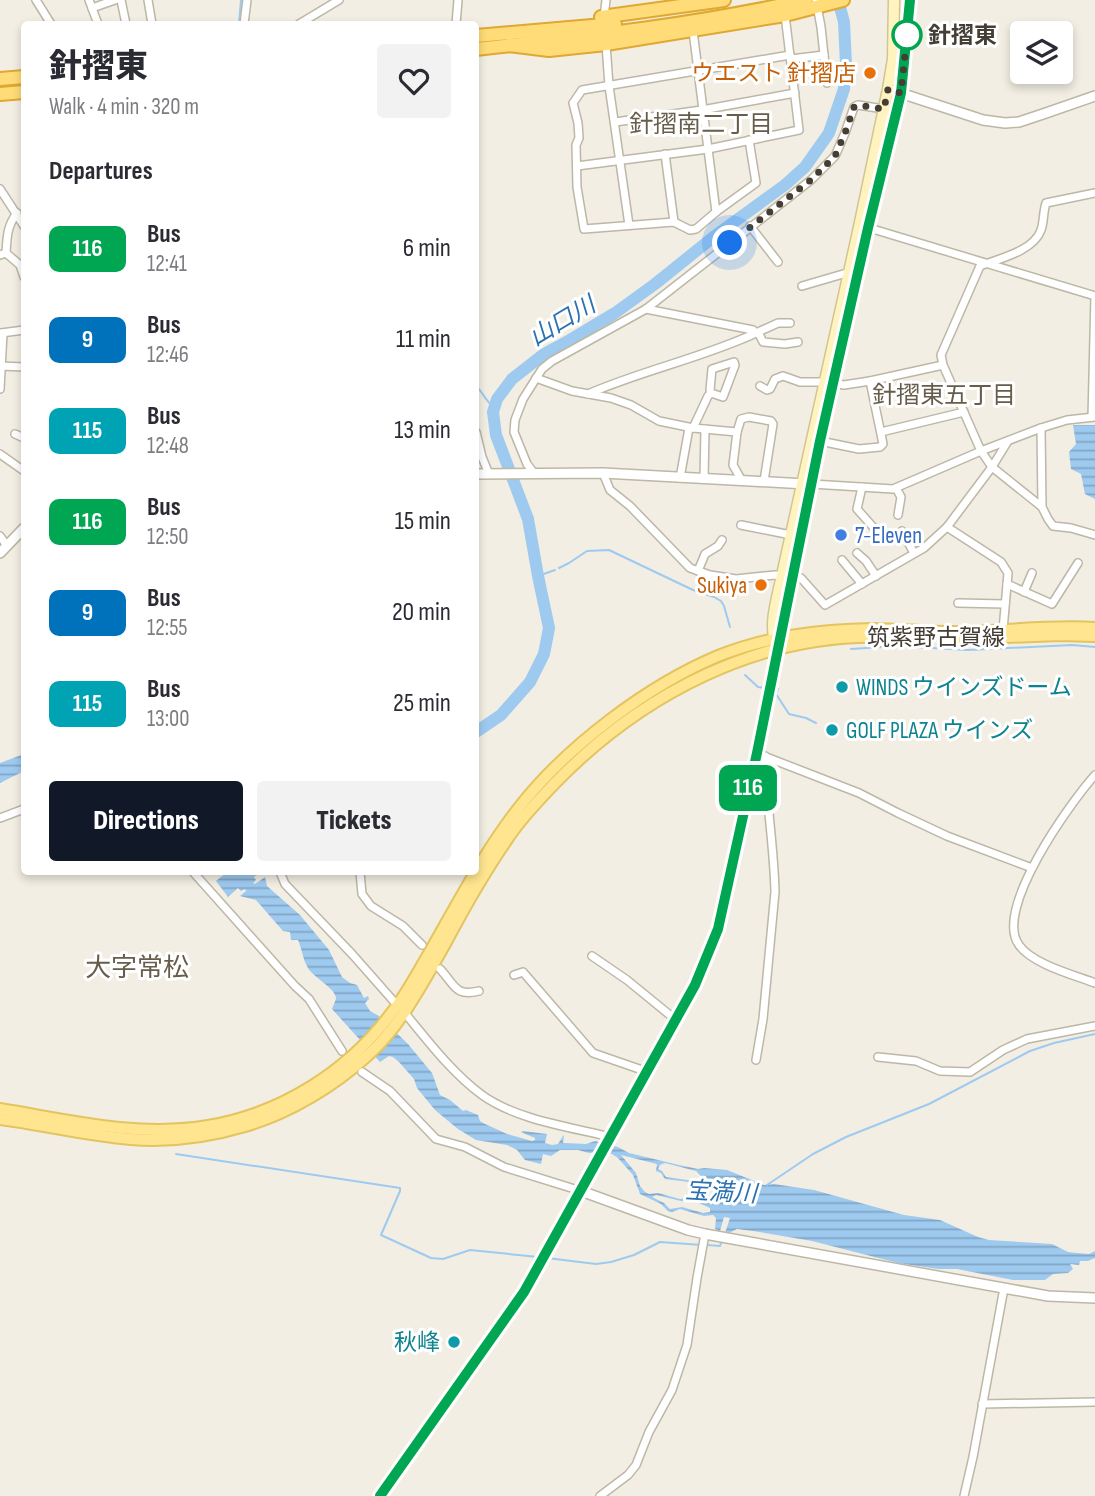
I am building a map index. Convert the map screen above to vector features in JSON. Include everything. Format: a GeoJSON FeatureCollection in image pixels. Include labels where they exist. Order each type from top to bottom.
{"type":"FeatureCollection","features":[{"type":"Feature","properties":{"kind":"highway"},"geometry":{"type":"LineString","coordinates":[[479,36],[638,22],[768,0]]}},
{"type":"Feature","properties":{"kind":"highway"},"geometry":{"type":"LineString","coordinates":[[509,45],[550,50],[606,44],[693,31],[815,3],[843,0]]}},
{"type":"Feature","properties":{"kind":"highway"},"geometry":{"type":"LineString","coordinates":[[494,35],[527,24],[604,17],[719,1]]}},
{"type":"Feature","properties":{"kind":"highway"},"geometry":{"type":"LineString","coordinates":[[479,48],[785,10]]}},
{"type":"Feature","properties":{"kind":"highway"},"geometry":{"type":"LineString","coordinates":[[0,72],[21,71]]}},
{"type":"Feature","properties":{"kind":"highway"},"geometry":{"type":"LineString","coordinates":[[0,79],[21,77]]}},
{"type":"Feature","properties":{"kind":"highway"},"geometry":{"type":"LineString","coordinates":[[0,88],[21,86]]}},
{"type":"Feature","properties":{"kind":"highway"},"geometry":{"type":"LineString","coordinates":[[0,94],[21,92]]}},
{"type":"Feature","properties":{"kind":"main road"},"geometry":{"type":"LineString","coordinates":[[864,227],[893,59],[894,0]]}},
{"type":"Feature","properties":{"kind":"main road"},"geometry":{"type":"LineString","coordinates":[[382,1496],[524,1292],[695,985],[718,929],[761,755],[777,641],[773,623],[787,576],[864,227],[901,93],[910,0]]}},
{"type":"Feature","properties":{"kind":"main road"},"geometry":{"type":"LineString","coordinates":[[787,576],[791,535],[820,441],[829,383]]}},
{"type":"Feature","properties":{"kind":"main road","name":"筑紫野古賀線"},"geometry":{"type":"LineString","coordinates":[[777,641],[843,630],[963,632],[1095,628]]}},
{"type":"Feature","properties":{"kind":"main road","name":"筑紫野古賀線"},"geometry":{"type":"LineString","coordinates":[[777,641],[878,636],[973,639],[1095,636]]}},
{"type":"Feature","properties":{"kind":"main road"},"geometry":{"type":"LineString","coordinates":[[0,1119],[131,1139],[169,1139],[209,1135],[247,1126],[287,1110],[321,1090],[369,1047],[422,984],[466,905],[510,835],[573,764],[629,718],[679,688],[777,641]]}},
{"type":"Feature","properties":{"kind":"main road"},"geometry":{"type":"LineString","coordinates":[[0,1109],[130,1129],[170,1130],[208,1126],[245,1118],[284,1101],[369,1047]]}},
{"type":"Feature","properties":{"kind":"street"},"geometry":{"type":"LineString","coordinates":[[36,0],[49,21]]}},
{"type":"Feature","properties":{"kind":"street"},"geometry":{"type":"LineString","coordinates":[[97,21],[91,4],[115,0]]}},
{"type":"Feature","properties":{"kind":"street"},"geometry":{"type":"LineString","coordinates":[[121,0],[125,21]]}},
{"type":"Feature","properties":{"kind":"street"},"geometry":{"type":"LineString","coordinates":[[148,0],[152,21]]}},
{"type":"Feature","properties":{"kind":"street"},"geometry":{"type":"LineString","coordinates":[[244,21],[247,0]]}},
{"type":"Feature","properties":{"kind":"street"},"geometry":{"type":"LineString","coordinates":[[304,21],[340,0]]}},
{"type":"Feature","properties":{"kind":"street"},"geometry":{"type":"LineString","coordinates":[[456,21],[458,0]]}},
{"type":"Feature","properties":{"kind":"street"},"geometry":{"type":"LineString","coordinates":[[604,17],[606,0]]}},
{"type":"Feature","properties":{"kind":"street"},"geometry":{"type":"LineString","coordinates":[[815,3],[821,27],[827,83]]}},
{"type":"Feature","properties":{"kind":"street"},"geometry":{"type":"LineString","coordinates":[[577,166],[708,149],[799,130],[785,10]]}},
{"type":"Feature","properties":{"kind":"street"},"geometry":{"type":"LineString","coordinates":[[693,31],[716,212]]}},
{"type":"Feature","properties":{"kind":"street"},"geometry":{"type":"LineString","coordinates":[[606,44],[609,86],[629,225]]}},
{"type":"Feature","properties":{"kind":"street"},"geometry":{"type":"LineString","coordinates":[[750,141],[756,183],[696,229],[690,230],[674,222],[584,229],[578,187],[578,123],[573,103],[582,90],[790,57],[824,55]]}},
{"type":"Feature","properties":{"kind":"street"},"geometry":{"type":"LineString","coordinates":[[888,89],[983,120],[1005,124],[1095,96]]}},
{"type":"Feature","properties":{"kind":"street"},"geometry":{"type":"LineString","coordinates":[[615,122],[795,93]]}},
{"type":"Feature","properties":{"kind":"street"},"geometry":{"type":"LineString","coordinates":[[532,473],[514,432],[518,408],[542,369],[646,309],[811,180],[835,156],[854,107],[858,105],[884,109]]}},
{"type":"Feature","properties":{"kind":"street"},"geometry":{"type":"LineString","coordinates":[[665,154],[674,222]]}},
{"type":"Feature","properties":{"kind":"street"},"geometry":{"type":"LineString","coordinates":[[0,189],[21,220]]}},
{"type":"Feature","properties":{"kind":"street"},"geometry":{"type":"LineString","coordinates":[[1095,194],[1046,203],[1041,229],[1035,240],[1024,249],[980,266],[941,355],[943,366],[981,451],[992,467],[1042,507],[1053,526],[1095,535]]}},
{"type":"Feature","properties":{"kind":"street"},"geometry":{"type":"LineString","coordinates":[[17,213],[10,222],[3,254],[21,268]]}},
{"type":"Feature","properties":{"kind":"street"},"geometry":{"type":"LineString","coordinates":[[750,226],[778,262]]}},
{"type":"Feature","properties":{"kind":"street"},"geometry":{"type":"LineString","coordinates":[[479,474],[603,473],[893,489],[1041,428],[1067,420],[1093,417],[1095,296],[864,227]]}},
{"type":"Feature","properties":{"kind":"street"},"geometry":{"type":"LineString","coordinates":[[802,286],[854,272]]}},
{"type":"Feature","properties":{"kind":"street"},"geometry":{"type":"LineString","coordinates":[[646,309],[753,330],[760,334],[762,342],[798,342]]}},
{"type":"Feature","properties":{"kind":"street"},"geometry":{"type":"LineString","coordinates":[[588,394],[732,344],[778,323],[790,323]]}},
{"type":"Feature","properties":{"kind":"street"},"geometry":{"type":"LineString","coordinates":[[0,389],[2,333],[21,330]]}},
{"type":"Feature","properties":{"kind":"street"},"geometry":{"type":"LineString","coordinates":[[680,478],[691,428],[711,393],[712,369],[734,362],[723,397],[711,393]]}},
{"type":"Feature","properties":{"kind":"street"},"geometry":{"type":"LineString","coordinates":[[1,366],[21,367]]}},
{"type":"Feature","properties":{"kind":"street"},"geometry":{"type":"LineString","coordinates":[[760,386],[766,390],[770,389],[775,379],[783,376],[800,382],[845,385],[943,366]]}},
{"type":"Feature","properties":{"kind":"street"},"geometry":{"type":"LineString","coordinates":[[536,378],[572,391],[611,398],[631,405],[659,421],[691,428],[737,432]]}},
{"type":"Feature","properties":{"kind":"street"},"geometry":{"type":"LineString","coordinates":[[820,441],[859,449],[880,447],[883,443],[870,381]]}},
{"type":"Feature","properties":{"kind":"street"},"geometry":{"type":"LineString","coordinates":[[881,432],[964,412]]}},
{"type":"Feature","properties":{"kind":"street"},"geometry":{"type":"LineString","coordinates":[[742,481],[733,466],[741,419],[749,417],[771,421],[773,424],[764,481]]}},
{"type":"Feature","properties":{"kind":"street"},"geometry":{"type":"LineString","coordinates":[[1041,428],[1042,507]]}},
{"type":"Feature","properties":{"kind":"street"},"geometry":{"type":"LineString","coordinates":[[704,479],[705,429]]}},
{"type":"Feature","properties":{"kind":"street"},"geometry":{"type":"LineString","coordinates":[[15,434],[21,437]]}},
{"type":"Feature","properties":{"kind":"street"},"geometry":{"type":"LineString","coordinates":[[603,473],[610,490],[630,506],[690,568],[710,575],[736,579],[787,576],[801,579],[825,606],[924,548],[947,527],[1008,441]]}},
{"type":"Feature","properties":{"kind":"street"},"geometry":{"type":"LineString","coordinates":[[479,444],[482,457],[492,474]]}},
{"type":"Feature","properties":{"kind":"street"},"geometry":{"type":"LineString","coordinates":[[0,454],[21,469]]}},
{"type":"Feature","properties":{"kind":"street"},"geometry":{"type":"LineString","coordinates":[[862,487],[857,509],[873,527]]}},
{"type":"Feature","properties":{"kind":"street"},"geometry":{"type":"LineString","coordinates":[[896,488],[901,497],[898,515]]}},
{"type":"Feature","properties":{"kind":"street"},"geometry":{"type":"LineString","coordinates":[[741,525],[791,535]]}},
{"type":"Feature","properties":{"kind":"street"},"geometry":{"type":"LineString","coordinates":[[947,527],[1001,562],[1008,573],[1003,630]]}},
{"type":"Feature","properties":{"kind":"street"},"geometry":{"type":"LineString","coordinates":[[3,550],[21,531]]}},
{"type":"Feature","properties":{"kind":"street"},"geometry":{"type":"LineString","coordinates":[[902,531],[914,554]]}},
{"type":"Feature","properties":{"kind":"street"},"geometry":{"type":"LineString","coordinates":[[0,536],[3,550]]}},
{"type":"Feature","properties":{"kind":"street"},"geometry":{"type":"LineString","coordinates":[[698,571],[705,554],[722,540]]}},
{"type":"Feature","properties":{"kind":"street"},"geometry":{"type":"LineString","coordinates":[[857,553],[876,576]]}},
{"type":"Feature","properties":{"kind":"street"},"geometry":{"type":"LineString","coordinates":[[842,560],[862,584]]}},
{"type":"Feature","properties":{"kind":"street"},"geometry":{"type":"LineString","coordinates":[[1007,584],[1052,604],[1078,563]]}},
{"type":"Feature","properties":{"kind":"street"},"geometry":{"type":"LineString","coordinates":[[1024,592],[1032,573]]}},
{"type":"Feature","properties":{"kind":"street"},"geometry":{"type":"LineString","coordinates":[[958,603],[1005,604]]}},
{"type":"Feature","properties":{"kind":"street"},"geometry":{"type":"LineString","coordinates":[[757,1060],[775,892],[775,871],[761,755],[859,793],[947,836],[1032,868]]}},
{"type":"Feature","properties":{"kind":"street"},"geometry":{"type":"LineString","coordinates":[[1095,775],[1032,868],[1015,910],[1013,926],[1017,944],[1034,960],[1095,983]]}},
{"type":"Feature","properties":{"kind":"street"},"geometry":{"type":"LineString","coordinates":[[0,818],[21,810]]}},
{"type":"Feature","properties":{"kind":"street"},"geometry":{"type":"LineString","coordinates":[[196,875],[309,999],[342,1051]]}},
{"type":"Feature","properties":{"kind":"street"},"geometry":{"type":"LineString","coordinates":[[281,875],[285,884],[352,954],[399,1011],[455,1072],[483,1096],[528,1116],[610,1140]]}},
{"type":"Feature","properties":{"kind":"street"},"geometry":{"type":"LineString","coordinates":[[360,875],[362,894],[371,906],[403,926],[422,945]]}},
{"type":"Feature","properties":{"kind":"street"},"geometry":{"type":"LineString","coordinates":[[592,956],[627,980],[676,1020]]}},
{"type":"Feature","properties":{"kind":"street"},"geometry":{"type":"LineString","coordinates":[[440,969],[460,993],[479,991]]}},
{"type":"Feature","properties":{"kind":"street"},"geometry":{"type":"LineString","coordinates":[[514,975],[523,972],[593,1054],[648,1072]]}},
{"type":"Feature","properties":{"kind":"street"},"geometry":{"type":"LineString","coordinates":[[878,1057],[916,1061],[940,1071],[970,1072],[1016,1043],[1095,1026]]}},
{"type":"Feature","properties":{"kind":"street"},"geometry":{"type":"LineString","coordinates":[[362,1072],[390,1091],[436,1139],[465,1147],[504,1167],[582,1189],[688,1230],[1048,1296],[1095,1298]]}},
{"type":"Feature","properties":{"kind":"street"},"geometry":{"type":"LineString","coordinates":[[600,1496],[628,1475],[636,1465],[649,1432],[672,1390],[687,1345],[705,1234]]}},
{"type":"Feature","properties":{"kind":"street"},"geometry":{"type":"LineString","coordinates":[[964,1496],[1004,1288]]}},
{"type":"Feature","properties":{"kind":"street"},"geometry":{"type":"LineString","coordinates":[[982,1404],[1095,1402]]}},
{"type":"Feature","properties":{"kind":"water"},"geometry":{"type":"Polygon","coordinates":[[[1073,425],[1095,425],[1095,499],[1085,494],[1081,474],[1071,469],[1069,452],[1076,444],[1073,425]]]}},
{"type":"Feature","properties":{"kind":"water"},"geometry":{"type":"Polygon","coordinates":[[[21,755],[21,772],[0,783],[0,763],[21,755]]]}},
{"type":"Feature","properties":{"kind":"water"},"geometry":{"type":"Polygon","coordinates":[[[223,875],[257,875],[254,877],[255,884],[265,877],[267,886],[300,915],[329,950],[342,977],[357,985],[364,998],[368,996],[369,999],[365,1003],[370,1011],[379,1016],[408,1044],[432,1073],[440,1095],[463,1111],[478,1115],[483,1123],[507,1134],[532,1141],[535,1138],[521,1132],[547,1134],[545,1143],[552,1145],[558,1144],[564,1135],[563,1143],[586,1144],[595,1141],[629,1153],[679,1165],[727,1170],[764,1185],[814,1190],[904,1215],[940,1220],[989,1240],[1052,1244],[1068,1252],[1077,1253],[1089,1254],[1095,1251],[1095,1258],[1080,1261],[1079,1265],[1070,1264],[1073,1269],[1068,1273],[1053,1274],[1045,1280],[1013,1280],[957,1269],[898,1263],[812,1241],[753,1231],[737,1229],[727,1234],[725,1233],[730,1218],[724,1217],[720,1231],[715,1229],[716,1218],[713,1215],[704,1216],[680,1209],[668,1211],[661,1204],[640,1194],[633,1175],[612,1154],[560,1150],[551,1156],[543,1154],[541,1164],[525,1160],[517,1150],[507,1145],[476,1140],[435,1110],[417,1088],[414,1079],[393,1057],[389,1056],[380,1062],[332,1009],[335,994],[308,968],[298,940],[291,940],[290,932],[283,931],[256,900],[240,896],[245,889],[241,891],[238,888],[228,897],[216,881],[223,875]],[[621,1155],[636,1173],[640,1186],[649,1194],[658,1193],[680,1199],[719,1203],[723,1190],[705,1184],[665,1179],[656,1171],[657,1164],[621,1155]],[[665,1163],[658,1169],[666,1177],[708,1183],[696,1171],[665,1163]],[[656,1195],[652,1197],[670,1209],[682,1207],[703,1213],[710,1212],[710,1208],[699,1203],[656,1195]]]}},
{"type":"Feature","properties":{"kind":"waterway"},"geometry":{"type":"LineString","coordinates":[[239,21],[241,0]]}},
{"type":"Feature","properties":{"kind":"waterway","name":"山口川"},"geometry":{"type":"LineString","coordinates":[[479,730],[501,715],[530,682],[544,654],[549,628],[528,519],[496,435],[493,412],[497,399],[512,379],[544,354],[615,313],[805,167],[829,133],[844,89],[844,22],[838,0]]}},
{"type":"Feature","properties":{"kind":"waterway"},"geometry":{"type":"LineString","coordinates":[[479,390],[494,407]]}},
{"type":"Feature","properties":{"kind":"waterway"},"geometry":{"type":"LineString","coordinates":[[559,568],[587,551],[609,550],[721,601],[730,627]]}},
{"type":"Feature","properties":{"kind":"waterway"},"geometry":{"type":"LineString","coordinates":[[538,576],[555,570]]}},
{"type":"Feature","properties":{"kind":"waterway"},"geometry":{"type":"LineString","coordinates":[[851,649],[897,646],[968,650],[1072,645],[1095,647]]}},
{"type":"Feature","properties":{"kind":"waterway"},"geometry":{"type":"LineString","coordinates":[[745,675],[758,687],[766,688]]}},
{"type":"Feature","properties":{"kind":"waterway"},"geometry":{"type":"LineString","coordinates":[[772,688],[778,689],[776,694],[789,714],[816,723]]}},
{"type":"Feature","properties":{"kind":"waterway","name":"宝満川"},"geometry":{"type":"LineString","coordinates":[[767,1185],[813,1154],[846,1137],[929,1104],[1030,1051],[1095,1034]]}},
{"type":"Feature","properties":{"kind":"waterway"},"geometry":{"type":"LineString","coordinates":[[176,1154],[400,1188],[381,1235],[431,1258],[443,1259],[470,1250],[538,1257]]}},
{"type":"Feature","properties":{"kind":"waterway"},"geometry":{"type":"LineString","coordinates":[[707,1245],[720,1246],[722,1240]]}},
{"type":"Feature","properties":{"kind":"waterway"},"geometry":{"type":"LineString","coordinates":[[547,1258],[596,1264],[634,1255],[660,1242],[702,1245]]}},
{"type":"Feature","properties":{"kind":"bus line","name":"116"},"geometry":{"type":"LineString","coordinates":[[380,1496],[524,1292],[695,985],[718,929],[757,753],[820,441],[901,93],[910,0]]}},
{"type":"Feature","properties":{"kind":"place","name":"針摺東"},"geometry":{"type":"Point","coordinates":[907,35]}},
{"type":"Feature","properties":{"kind":"place","name":"ウエスト 針摺店"},"geometry":{"type":"Point","coordinates":[870,73]}},
{"type":"Feature","properties":{"kind":"place","name":"7-Eleven"},"geometry":{"type":"Point","coordinates":[841,535]}},
{"type":"Feature","properties":{"kind":"place","name":"Sukiya"},"geometry":{"type":"Point","coordinates":[761,585]}},
{"type":"Feature","properties":{"kind":"place","name":"WINDS ウインズドーム"},"geometry":{"type":"Point","coordinates":[842,687]}},
{"type":"Feature","properties":{"kind":"place","name":"GOLF PLAZA ウインズ"},"geometry":{"type":"Point","coordinates":[832,730]}},
{"type":"Feature","properties":{"kind":"place","name":"秋峰"},"geometry":{"type":"Point","coordinates":[454,1342]}},
{"type":"Feature","properties":{"kind":"district","name":"針摺南二丁目"},"geometry":{"type":"Point","coordinates":[701,124]}},
{"type":"Feature","properties":{"kind":"district","name":"針摺東五丁目"},"geometry":{"type":"Point","coordinates":[944,395]}},
{"type":"Feature","properties":{"kind":"district","name":"大字常松"},"geometry":{"type":"Point","coordinates":[137,967]}},
{"type":"Feature","properties":{"kind":"route"},"geometry":{"type":"LineString","coordinates":[[730,243],[811,180],[835,156],[854,107],[858,105],[884,109],[888,89],[901,93],[907,35]]}}]}
